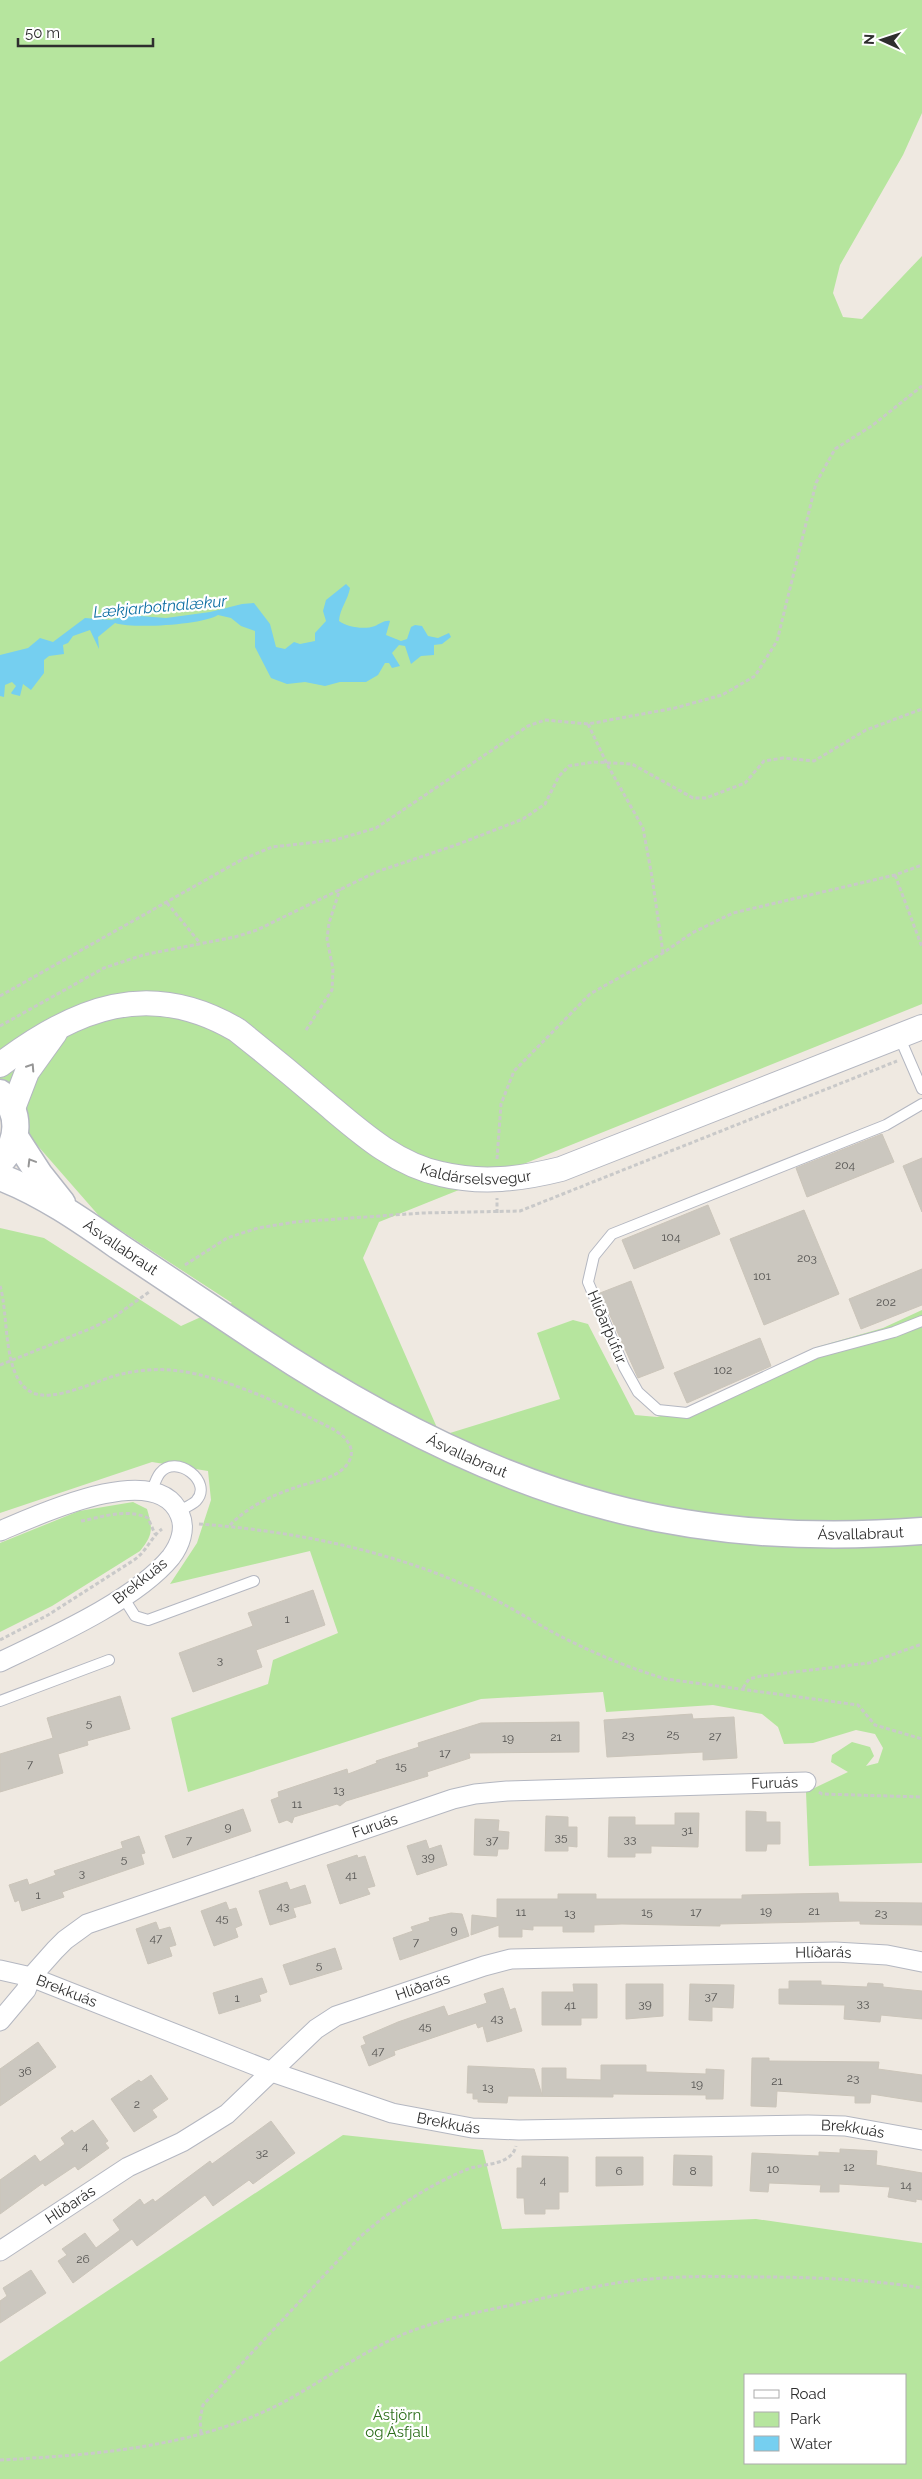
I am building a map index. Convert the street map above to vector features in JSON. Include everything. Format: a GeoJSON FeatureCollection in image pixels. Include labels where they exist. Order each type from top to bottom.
{"type":"FeatureCollection","features":[{"type":"Feature","properties":{"kind":"main road"},"geometry":{"type":"LineString","coordinates":[[0,1162],[7,1155],[16,1130],[6,1102]]}},
{"type":"Feature","properties":{"kind":"main road","name":"Ásvallabraut"},"geometry":{"type":"LineString","coordinates":[[15,1137],[38,1174],[70,1214]]}},
{"type":"Feature","properties":{"kind":"main road","name":"Ásvallabraut"},"geometry":{"type":"LineString","coordinates":[[0,1177],[17,1183],[70,1214],[271,1348],[332,1386],[430,1440],[498,1471],[610,1508],[737,1530],[844,1536],[922,1531]]}},
{"type":"Feature","properties":{"kind":"street","name":"Kaldárselsvegur"},"geometry":{"type":"LineString","coordinates":[[0,1065],[25,1046],[78,1017],[104,1008],[126,1003],[158,1003],[186,1007],[216,1017],[244,1036],[384,1149],[413,1165],[440,1174],[498,1180],[525,1178],[561,1169],[922,1027]]}},
{"type":"Feature","properties":{"kind":"street","name":"Kaldárselsvegur"},"geometry":{"type":"LineString","coordinates":[[6,1102],[60,1028]]}},
{"type":"Feature","properties":{"kind":"street"},"geometry":{"type":"LineString","coordinates":[[0,1531],[76,1502],[113,1492],[152,1491],[166,1496],[179,1511]]}},
{"type":"Feature","properties":{"kind":"street","name":"Brekkuás"},"geometry":{"type":"LineString","coordinates":[[0,1662],[52,1637],[123,1597],[172,1555],[182,1535],[183,1523],[179,1511]]}},
{"type":"Feature","properties":{"kind":"street","name":"Furuás"},"geometry":{"type":"LineString","coordinates":[[0,2021],[26,1990],[31,1977],[65,1940],[87,1924],[453,1799],[507,1791],[806,1782]]}},
{"type":"Feature","properties":{"kind":"street","name":"Hlíðarás"},"geometry":{"type":"LineString","coordinates":[[0,2252],[128,2167],[182,2142],[227,2114],[258,2082],[272,2072],[316,2029],[336,2016],[511,1959],[835,1952],[887,1955],[922,1962]]}},
{"type":"Feature","properties":{"kind":"street","name":"Brekkuás"},"geometry":{"type":"LineString","coordinates":[[0,1970],[31,1977],[272,2072],[392,2113],[472,2128],[519,2130],[808,2124],[862,2128],[922,2140]]}},
{"type":"Feature","properties":{"kind":"lane"},"geometry":{"type":"LineString","coordinates":[[899,1036],[922,1089]]}},
{"type":"Feature","properties":{"kind":"lane","name":"Hlíðarþúfur"},"geometry":{"type":"LineString","coordinates":[[922,1104],[886,1125],[612,1234],[594,1256],[588,1282],[624,1367],[638,1392],[658,1410],[687,1413],[816,1353],[894,1332],[922,1321]]}},
{"type":"Feature","properties":{"kind":"lane"},"geometry":{"type":"LineString","coordinates":[[152,1491],[161,1472],[166,1469],[174,1467],[186,1468],[193,1473],[200,1486],[200,1494],[196,1501],[179,1511]]}},
{"type":"Feature","properties":{"kind":"lane"},"geometry":{"type":"LineString","coordinates":[[123,1597],[135,1616],[148,1620],[254,1581]]}},
{"type":"Feature","properties":{"kind":"lane"},"geometry":{"type":"LineString","coordinates":[[0,1701],[109,1660]]}},
{"type":"Feature","properties":{"kind":"path"},"geometry":{"type":"LineString","coordinates":[[0,996],[241,860],[272,847],[335,840],[376,828],[528,726],[545,720],[564,720],[588,724],[674,708],[722,695],[755,676],[777,641],[816,483],[835,449],[873,425],[922,386]]}},
{"type":"Feature","properties":{"kind":"path"},"geometry":{"type":"LineString","coordinates":[[0,1026],[104,968],[143,955],[235,937],[257,930],[376,872],[456,845],[523,819],[545,804],[559,776],[569,766],[594,762],[632,764],[693,798],[706,798],[745,783],[764,761],[783,758],[814,761],[866,730],[922,709]]}},
{"type":"Feature","properties":{"kind":"path"},"geometry":{"type":"LineString","coordinates":[[588,724],[606,764],[643,828],[663,953]]}},
{"type":"Feature","properties":{"kind":"path"},"geometry":{"type":"LineString","coordinates":[[496,1212],[498,1180],[496,1149],[501,1104],[514,1071],[590,994],[663,953],[692,933],[733,913],[895,875],[922,865]]}},
{"type":"Feature","properties":{"kind":"path"},"geometry":{"type":"LineString","coordinates":[[895,875],[922,947]]}},
{"type":"Feature","properties":{"kind":"path"},"geometry":{"type":"LineString","coordinates":[[306,1030],[332,990],[333,969],[327,939],[328,923],[341,888]]}},
{"type":"Feature","properties":{"kind":"path"},"geometry":{"type":"LineString","coordinates":[[167,902],[200,943]]}},
{"type":"Feature","properties":{"kind":"path"},"geometry":{"type":"LineString","coordinates":[[0,1286],[11,1360],[20,1382],[31,1392],[45,1395],[63,1393],[122,1374],[148,1370],[179,1370],[210,1378],[310,1418],[339,1433],[350,1444],[352,1455],[348,1464],[339,1473],[272,1496],[239,1515],[229,1526]]}},
{"type":"Feature","properties":{"kind":"path"},"geometry":{"type":"LineString","coordinates":[[0,1365],[114,1317],[152,1290]]}},
{"type":"Feature","properties":{"kind":"path"},"geometry":{"type":"LineString","coordinates":[[76,1522],[127,1513],[139,1514],[148,1518],[155,1534]]}},
{"type":"Feature","properties":{"kind":"path"},"geometry":{"type":"LineString","coordinates":[[198,1524],[229,1526],[326,1541],[396,1560],[488,1596],[558,1635],[638,1671],[666,1679],[858,1705],[875,1725],[922,1739]]}},
{"type":"Feature","properties":{"kind":"path"},"geometry":{"type":"LineString","coordinates":[[0,1640],[48,1615],[134,1560],[148,1548],[155,1534],[162,1529]]}},
{"type":"Feature","properties":{"kind":"path"},"geometry":{"type":"LineString","coordinates":[[743,1688],[749,1679],[761,1676],[868,1663],[922,1644]]}},
{"type":"Feature","properties":{"kind":"path"},"geometry":{"type":"LineString","coordinates":[[806,1782],[822,1794],[922,1797]]}},
{"type":"Feature","properties":{"kind":"path"},"geometry":{"type":"LineString","coordinates":[[202,2433],[200,2419],[203,2406],[361,2236],[379,2220],[435,2184],[475,2167],[507,2160],[514,2153],[519,2130]]}},
{"type":"Feature","properties":{"kind":"path"},"geometry":{"type":"LineString","coordinates":[[0,2460],[93,2454],[150,2446],[238,2423],[275,2406],[370,2349],[418,2328],[607,2285],[649,2279],[724,2276],[806,2277],[922,2288]]}},
{"type":"Feature","properties":{"kind":"green space"},"geometry":{"type":"Polygon","coordinates":[[[0,0],[922,0],[922,113],[903,155],[840,265],[833,293],[843,317],[862,319],[922,256],[922,1004],[379,1222],[363,1258],[438,1430],[450,1433],[560,1399],[537,1333],[573,1320],[588,1324],[635,1415],[657,1417],[698,1405],[753,1383],[817,1347],[883,1328],[922,1310],[922,1863],[809,1866],[806,1792],[848,1772],[831,1762],[832,1755],[852,1742],[870,1747],[874,1756],[866,1766],[878,1763],[883,1748],[875,1734],[856,1730],[813,1743],[784,1744],[778,1727],[762,1714],[713,1705],[606,1712],[603,1692],[481,1699],[188,1792],[171,1718],[268,1684],[273,1660],[338,1633],[310,1551],[170,1584],[197,1543],[211,1500],[208,1471],[152,1462],[0,1513],[0,1228],[44,1238],[181,1326],[232,1303],[100,1217],[37,1145],[0,1117],[0,0]]]}},
{"type":"Feature","properties":{"kind":"green space"},"geometry":{"type":"Polygon","coordinates":[[[133,1502],[147,1509],[151,1527],[150,1536],[140,1551],[52,1606],[0,1632],[0,1543],[79,1511],[133,1502]]]}},
{"type":"Feature","properties":{"kind":"green space","name":"Ástjörn og Ásfjall"},"geometry":{"type":"Polygon","coordinates":[[[343,2135],[483,2150],[502,2229],[756,2219],[922,2243],[922,2479],[0,2479],[0,2362],[343,2135]]]}},
{"type":"Feature","properties":{"kind":"water"},"geometry":{"type":"Polygon","coordinates":[[[346,584],[350,588],[340,616],[339,621],[342,623],[366,628],[390,621],[386,635],[401,641],[407,639],[411,627],[415,625],[422,626],[428,636],[438,638],[449,633],[451,637],[442,644],[434,645],[434,655],[421,656],[411,664],[405,646],[399,645],[392,653],[400,666],[392,668],[389,663],[385,663],[378,675],[366,682],[340,682],[325,686],[305,682],[287,684],[271,678],[255,647],[255,631],[241,626],[231,618],[218,615],[183,624],[151,626],[115,623],[98,637],[99,649],[90,630],[73,636],[68,643],[63,645],[64,654],[49,656],[44,660],[44,673],[31,690],[23,684],[20,696],[12,694],[16,686],[12,682],[5,685],[4,697],[0,696],[0,655],[28,648],[40,638],[53,642],[85,618],[112,620],[127,615],[166,618],[254,603],[270,624],[276,647],[285,649],[294,642],[300,644],[315,641],[315,633],[326,621],[323,611],[326,600],[346,584]]]}},
{"type":"Feature","properties":{"kind":"building"},"geometry":{"type":"Polygon","coordinates":[[[882,1134],[894,1162],[807,1197],[796,1168],[882,1134]]]}},
{"type":"Feature","properties":{"kind":"building"},"geometry":{"type":"Polygon","coordinates":[[[922,1158],[922,1212],[903,1166],[922,1158]]]}},
{"type":"Feature","properties":{"kind":"building"},"geometry":{"type":"Polygon","coordinates":[[[708,1205],[720,1234],[634,1269],[622,1240],[708,1205]]]}},
{"type":"Feature","properties":{"kind":"building"},"geometry":{"type":"Polygon","coordinates":[[[804,1210],[839,1294],[764,1325],[730,1239],[804,1210]]]}},
{"type":"Feature","properties":{"kind":"building"},"geometry":{"type":"Polygon","coordinates":[[[922,1269],[922,1305],[861,1329],[849,1299],[922,1269]]]}},
{"type":"Feature","properties":{"kind":"building"},"geometry":{"type":"Polygon","coordinates":[[[631,1281],[664,1368],[638,1378],[600,1293],[631,1281]]]}},
{"type":"Feature","properties":{"kind":"building"},"geometry":{"type":"Polygon","coordinates":[[[760,1338],[771,1366],[687,1403],[674,1373],[760,1338]]]}},
{"type":"Feature","properties":{"kind":"building"},"geometry":{"type":"Polygon","coordinates":[[[313,1590],[325,1625],[256,1650],[262,1667],[193,1692],[179,1653],[253,1626],[248,1613],[313,1590]]]}},
{"type":"Feature","properties":{"kind":"building"},"geometry":{"type":"Polygon","coordinates":[[[120,1696],[130,1729],[87,1741],[88,1745],[58,1754],[63,1773],[0,1792],[0,1754],[53,1738],[47,1718],[120,1696]]]}},
{"type":"Feature","properties":{"kind":"building"},"geometry":{"type":"Polygon","coordinates":[[[692,1714],[693,1719],[734,1717],[737,1758],[703,1760],[703,1752],[607,1757],[604,1720],[692,1714]]]}},
{"type":"Feature","properties":{"kind":"building"},"geometry":{"type":"Polygon","coordinates":[[[579,1722],[579,1752],[469,1753],[470,1758],[427,1772],[428,1776],[346,1801],[340,1806],[337,1804],[294,1817],[292,1823],[287,1820],[279,1823],[271,1800],[279,1797],[278,1792],[347,1769],[348,1774],[377,1763],[376,1761],[419,1747],[418,1743],[481,1723],[579,1722]]]}},
{"type":"Feature","properties":{"kind":"building"},"geometry":{"type":"Polygon","coordinates":[[[243,1809],[251,1831],[173,1858],[165,1836],[243,1809]]]}},
{"type":"Feature","properties":{"kind":"building"},"geometry":{"type":"Polygon","coordinates":[[[746,1811],[766,1812],[766,1822],[780,1822],[780,1844],[767,1844],[766,1851],[746,1851],[746,1811]]]}},
{"type":"Feature","properties":{"kind":"building"},"geometry":{"type":"Polygon","coordinates":[[[675,1813],[699,1813],[698,1847],[651,1846],[651,1853],[635,1853],[635,1857],[608,1857],[609,1817],[635,1817],[635,1825],[675,1825],[675,1813]]]}},
{"type":"Feature","properties":{"kind":"building"},"geometry":{"type":"Polygon","coordinates":[[[546,1816],[568,1817],[568,1827],[577,1827],[577,1847],[568,1846],[568,1851],[545,1851],[546,1816]]]}},
{"type":"Feature","properties":{"kind":"building"},"geometry":{"type":"Polygon","coordinates":[[[475,1819],[499,1820],[498,1831],[509,1832],[508,1849],[498,1849],[497,1856],[474,1855],[475,1819]]]}},
{"type":"Feature","properties":{"kind":"building"},"geometry":{"type":"Polygon","coordinates":[[[139,1836],[145,1853],[141,1854],[144,1864],[62,1892],[64,1897],[22,1911],[19,1900],[15,1902],[9,1885],[27,1879],[29,1885],[56,1875],[54,1871],[123,1848],[121,1842],[139,1836]]]}},
{"type":"Feature","properties":{"kind":"building"},"geometry":{"type":"Polygon","coordinates":[[[426,1840],[429,1849],[441,1845],[447,1865],[417,1875],[407,1846],[426,1840]]]}},
{"type":"Feature","properties":{"kind":"building"},"geometry":{"type":"Polygon","coordinates":[[[357,1855],[358,1858],[365,1856],[375,1886],[367,1888],[370,1894],[340,1904],[327,1865],[357,1855]]]}},
{"type":"Feature","properties":{"kind":"building"},"geometry":{"type":"Polygon","coordinates":[[[287,1882],[290,1890],[305,1885],[311,1903],[293,1908],[296,1917],[270,1925],[259,1891],[287,1882]]]}},
{"type":"Feature","properties":{"kind":"building"},"geometry":{"type":"Polygon","coordinates":[[[838,1893],[839,1902],[922,1903],[922,1925],[860,1924],[860,1921],[720,1924],[720,1926],[622,1924],[594,1925],[594,1932],[563,1932],[563,1926],[533,1926],[533,1930],[522,1929],[522,1937],[499,1937],[499,1925],[471,1935],[472,1915],[497,1918],[497,1899],[558,1899],[558,1894],[596,1894],[596,1899],[742,1899],[742,1895],[838,1893]]]}},
{"type":"Feature","properties":{"kind":"building"},"geometry":{"type":"Polygon","coordinates":[[[226,1902],[229,1910],[236,1908],[242,1925],[235,1928],[238,1937],[214,1946],[201,1911],[226,1902]]]}},
{"type":"Feature","properties":{"kind":"building"},"geometry":{"type":"Polygon","coordinates":[[[451,1913],[462,1914],[469,1936],[400,1960],[393,1938],[413,1931],[411,1927],[430,1921],[429,1918],[451,1913]]]}},
{"type":"Feature","properties":{"kind":"building"},"geometry":{"type":"Polygon","coordinates":[[[156,1922],[159,1930],[170,1927],[176,1945],[169,1947],[172,1956],[148,1964],[136,1929],[156,1922]]]}},
{"type":"Feature","properties":{"kind":"building"},"geometry":{"type":"Polygon","coordinates":[[[335,1948],[342,1969],[290,1985],[283,1965],[335,1948]]]}},
{"type":"Feature","properties":{"kind":"building"},"geometry":{"type":"Polygon","coordinates":[[[262,1978],[267,1992],[259,1995],[261,2001],[219,2014],[213,1993],[262,1978]]]}},
{"type":"Feature","properties":{"kind":"building"},"geometry":{"type":"Polygon","coordinates":[[[789,1981],[821,1981],[821,1985],[867,1987],[868,1983],[883,1984],[883,1987],[922,1991],[922,2019],[881,2015],[880,2022],[844,2019],[845,2005],[779,2004],[779,1989],[789,1989],[789,1981]]]}},
{"type":"Feature","properties":{"kind":"building"},"geometry":{"type":"Polygon","coordinates":[[[573,1984],[597,1984],[597,2018],[581,2018],[581,2025],[542,2025],[542,1992],[574,1992],[573,1984]]]}},
{"type":"Feature","properties":{"kind":"building"},"geometry":{"type":"Polygon","coordinates":[[[626,1984],[663,1984],[663,2016],[626,2019],[626,1984]]]}},
{"type":"Feature","properties":{"kind":"building"},"geometry":{"type":"Polygon","coordinates":[[[690,1984],[734,1985],[733,2008],[712,2007],[712,2021],[689,2020],[690,1984]]]}},
{"type":"Feature","properties":{"kind":"building"},"geometry":{"type":"Polygon","coordinates":[[[503,1988],[510,2010],[515,2008],[522,2031],[487,2042],[483,2026],[478,2028],[476,2023],[394,2051],[395,2055],[369,2066],[361,2046],[366,2044],[363,2037],[444,2006],[448,2016],[487,2003],[484,1994],[503,1988]]]}},
{"type":"Feature","properties":{"kind":"building"},"geometry":{"type":"Polygon","coordinates":[[[38,2042],[56,2067],[0,2106],[0,2069],[38,2042]]]}},
{"type":"Feature","properties":{"kind":"building"},"geometry":{"type":"Polygon","coordinates":[[[752,2058],[769,2058],[769,2061],[879,2062],[878,2069],[922,2075],[922,2102],[871,2094],[870,2103],[855,2103],[855,2096],[777,2091],[776,2107],[751,2106],[752,2058]]]}},
{"type":"Feature","properties":{"kind":"building"},"geometry":{"type":"Polygon","coordinates":[[[601,2065],[646,2065],[646,2072],[706,2074],[706,2069],[724,2070],[723,2099],[706,2099],[706,2095],[613,2094],[613,2097],[508,2096],[507,2103],[478,2102],[478,2099],[473,2099],[473,2093],[467,2093],[468,2066],[534,2069],[542,2095],[542,2068],[566,2068],[566,2079],[601,2080],[601,2065]]]}},
{"type":"Feature","properties":{"kind":"building"},"geometry":{"type":"Polygon","coordinates":[[[151,2075],[168,2099],[152,2110],[157,2117],[134,2132],[111,2099],[139,2080],[141,2082],[151,2075]]]}},
{"type":"Feature","properties":{"kind":"building"},"geometry":{"type":"Polygon","coordinates":[[[93,2120],[108,2141],[105,2143],[109,2148],[78,2170],[75,2166],[45,2186],[43,2183],[0,2214],[0,2180],[35,2155],[40,2162],[65,2144],[61,2138],[72,2130],[74,2133],[93,2120]]]}},
{"type":"Feature","properties":{"kind":"building"},"geometry":{"type":"Polygon","coordinates":[[[271,2121],[295,2153],[253,2184],[249,2180],[213,2206],[205,2195],[137,2246],[132,2239],[73,2283],[58,2261],[67,2255],[62,2249],[85,2233],[96,2248],[120,2230],[113,2220],[140,2199],[144,2205],[153,2199],[155,2202],[210,2161],[212,2164],[271,2121]]]}},
{"type":"Feature","properties":{"kind":"building"},"geometry":{"type":"Polygon","coordinates":[[[840,2149],[877,2151],[876,2165],[922,2173],[922,2200],[916,2199],[916,2202],[888,2197],[890,2187],[839,2184],[839,2192],[820,2192],[821,2185],[769,2183],[768,2192],[750,2191],[752,2153],[819,2156],[819,2152],[840,2153],[840,2149]]]}},
{"type":"Feature","properties":{"kind":"building"},"geometry":{"type":"Polygon","coordinates":[[[674,2155],[712,2156],[712,2186],[673,2185],[674,2155]]]}},
{"type":"Feature","properties":{"kind":"building"},"geometry":{"type":"Polygon","coordinates":[[[522,2156],[568,2157],[568,2192],[559,2192],[559,2209],[545,2209],[545,2214],[525,2214],[524,2198],[517,2198],[517,2168],[522,2168],[522,2156]]]}},
{"type":"Feature","properties":{"kind":"building"},"geometry":{"type":"Polygon","coordinates":[[[596,2157],[643,2157],[643,2185],[596,2186],[596,2157]]]}},
{"type":"Feature","properties":{"kind":"building"},"geometry":{"type":"Polygon","coordinates":[[[31,2270],[46,2293],[0,2323],[0,2301],[7,2296],[3,2288],[31,2270]]]}},
{"type":"Feature","properties":{"kind":"water label","name":"Lækjarbotnalækur"},"geometry":{"type":"Point","coordinates":[160,606]}}]}
